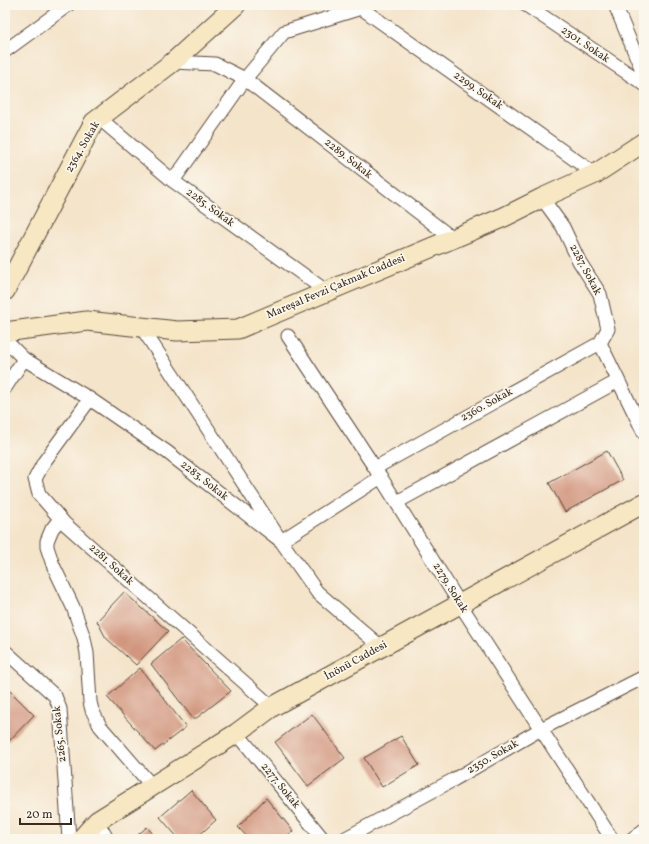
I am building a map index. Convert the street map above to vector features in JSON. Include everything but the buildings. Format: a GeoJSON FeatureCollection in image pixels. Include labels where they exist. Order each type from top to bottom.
{"type":"FeatureCollection","features":[{"type":"Feature","properties":{"kind":"street"},"geometry":{"type":"LineString","coordinates":[[5,51],[68,5]]}},
{"type":"Feature","properties":{"kind":"street","name":"2364. Sokak"},"geometry":{"type":"LineString","coordinates":[[5,291],[94,122],[173,62],[236,5]]}},
{"type":"Feature","properties":{"kind":"street","name":"2301. Sokak"},"geometry":{"type":"LineString","coordinates":[[526,5],[644,84]]}},
{"type":"Feature","properties":{"kind":"street"},"geometry":{"type":"LineString","coordinates":[[616,5],[644,75]]}},
{"type":"Feature","properties":{"kind":"street"},"geometry":{"type":"LineString","coordinates":[[173,181],[244,79],[284,32],[362,6]]}},
{"type":"Feature","properties":{"kind":"street","name":"2299. Sokak"},"geometry":{"type":"LineString","coordinates":[[362,6],[595,174]]}},
{"type":"Feature","properties":{"kind":"street","name":"2289. Sokak"},"geometry":{"type":"LineString","coordinates":[[173,62],[214,64],[244,79],[452,238]]}},
{"type":"Feature","properties":{"kind":"street","name":"2285. Sokak"},"geometry":{"type":"LineString","coordinates":[[100,118],[173,181],[326,291]]}},
{"type":"Feature","properties":{"kind":"street","name":"Mareşal Fevzi Çakmak Caddesi"},"geometry":{"type":"LineString","coordinates":[[5,332],[87,320],[142,328],[177,331],[238,329],[504,217],[595,174],[644,142]]}},
{"type":"Feature","properties":{"kind":"street","name":"2287. Sokak"},"geometry":{"type":"LineString","coordinates":[[542,198],[563,227],[579,261],[600,294],[608,329],[600,343]]}},
{"type":"Feature","properties":{"kind":"street"},"geometry":{"type":"LineString","coordinates":[[142,328],[281,541]]}},
{"type":"Feature","properties":{"kind":"street","name":"2279. Sokak"},"geometry":{"type":"LineString","coordinates":[[288,336],[378,472],[460,604],[612,839]]}},
{"type":"Feature","properties":{"kind":"street","name":"2283. Sokak"},"geometry":{"type":"LineString","coordinates":[[5,340],[24,359],[90,399],[167,452],[281,541],[317,592],[381,647]]}},
{"type":"Feature","properties":{"kind":"street"},"geometry":{"type":"LineString","coordinates":[[600,343],[644,433]]}},
{"type":"Feature","properties":{"kind":"street","name":"2360. Sokak"},"geometry":{"type":"LineString","coordinates":[[281,541],[378,472],[600,343]]}},
{"type":"Feature","properties":{"kind":"street"},"geometry":{"type":"LineString","coordinates":[[5,388],[24,359]]}},
{"type":"Feature","properties":{"kind":"street"},"geometry":{"type":"LineString","coordinates":[[397,502],[618,381]]}},
{"type":"Feature","properties":{"kind":"street","name":"2281. Sokak"},"geometry":{"type":"LineString","coordinates":[[90,399],[44,462],[35,479],[39,494],[60,519],[272,707]]}},
{"type":"Feature","properties":{"kind":"street","name":"İnönü Caddesi"},"geometry":{"type":"LineString","coordinates":[[81,839],[97,821],[237,733],[272,707],[644,502]]}},
{"type":"Feature","properties":{"kind":"street"},"geometry":{"type":"LineString","coordinates":[[60,519],[52,529],[47,541],[47,547],[53,565],[73,607],[84,638],[87,654],[90,702],[92,710],[100,726],[152,786]]}},
{"type":"Feature","properties":{"kind":"street","name":"2265. Sokak"},"geometry":{"type":"LineString","coordinates":[[5,651],[55,696],[60,709],[68,839]]}},
{"type":"Feature","properties":{"kind":"street","name":"2350. Sokak"},"geometry":{"type":"LineString","coordinates":[[344,839],[453,780],[541,729],[644,677]]}},
{"type":"Feature","properties":{"kind":"street","name":"2277. Sokak"},"geometry":{"type":"LineString","coordinates":[[237,733],[323,839]]}},
{"type":"Feature","properties":{"kind":"street"},"geometry":{"type":"LineString","coordinates":[[97,821],[108,839]]}},
{"type":"Feature","properties":{"kind":"street"},"geometry":{"type":"LineString","coordinates":[[632,839],[644,830]]}}]}
